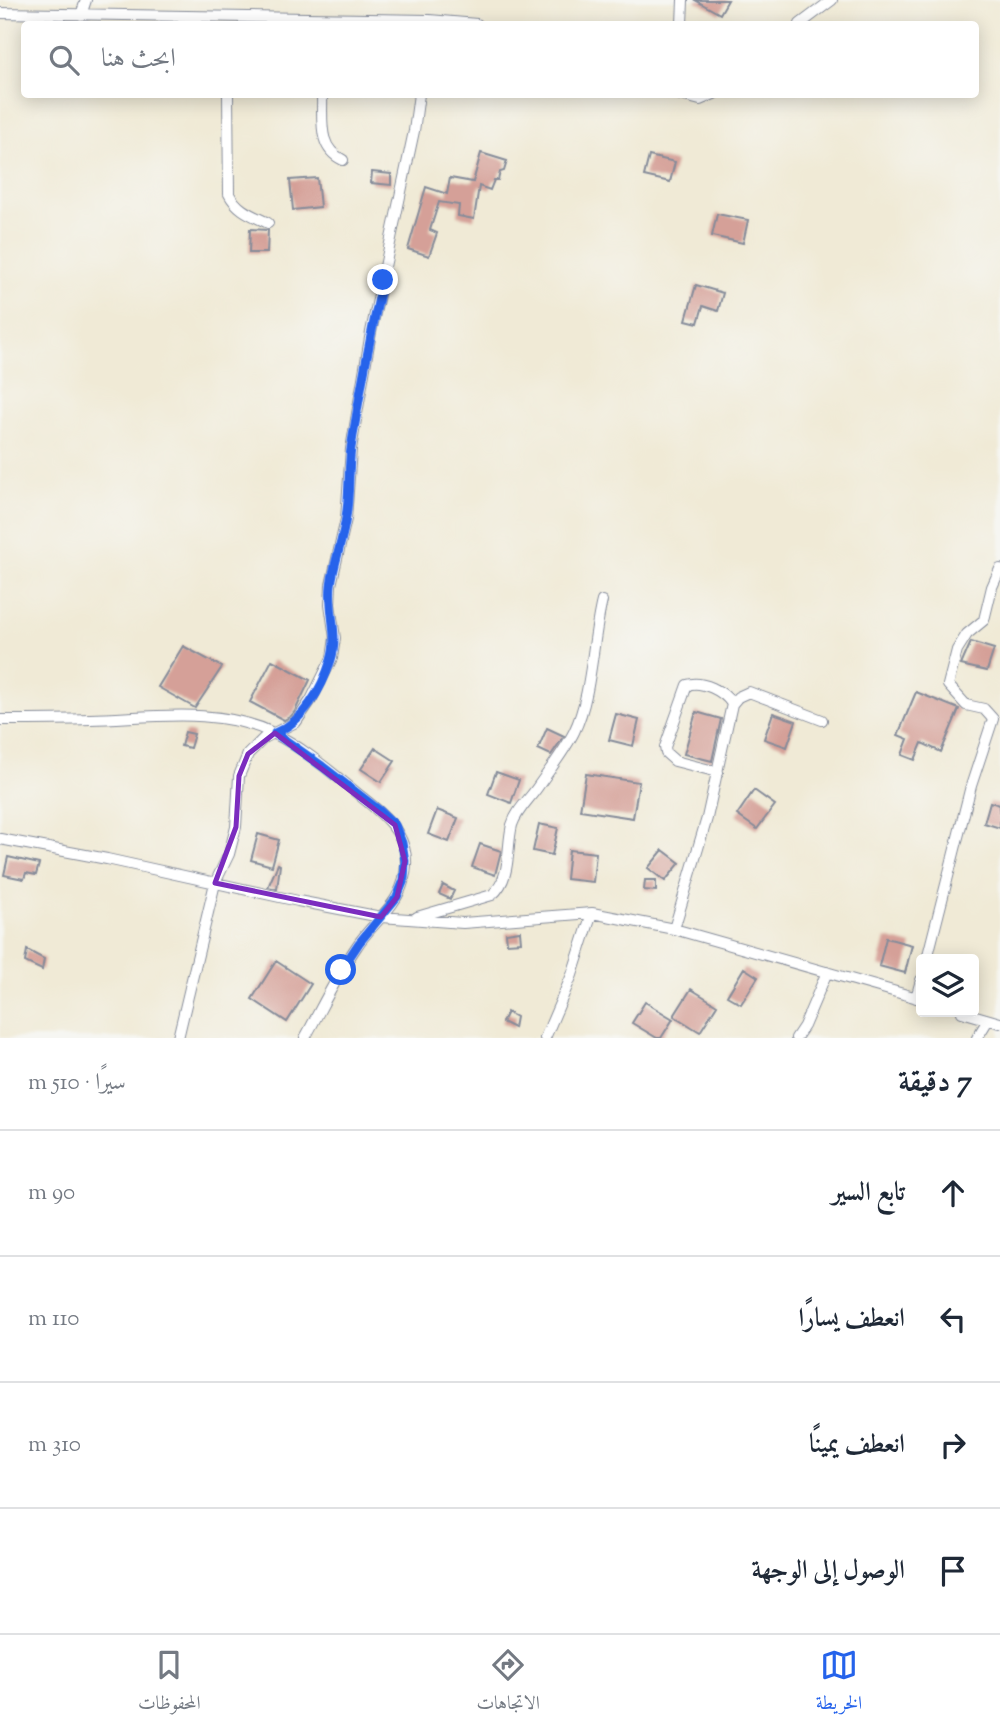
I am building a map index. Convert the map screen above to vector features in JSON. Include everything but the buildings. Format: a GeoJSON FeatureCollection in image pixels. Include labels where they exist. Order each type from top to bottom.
{"type":"FeatureCollection","features":[{"type":"Feature","properties":{"kind":"street"},"geometry":{"type":"LineString","coordinates":[[81,15],[86,0]]}},
{"type":"Feature","properties":{"kind":"street"},"geometry":{"type":"LineString","coordinates":[[682,21],[683,0]]}},
{"type":"Feature","properties":{"kind":"street"},"geometry":{"type":"LineString","coordinates":[[804,21],[832,0]]}},
{"type":"Feature","properties":{"kind":"street"},"geometry":{"type":"LineString","coordinates":[[0,13],[227,21]]}},
{"type":"Feature","properties":{"kind":"street"},"geometry":{"type":"LineString","coordinates":[[228,98],[229,194],[234,205],[268,223]]}},
{"type":"Feature","properties":{"kind":"street"},"geometry":{"type":"LineString","coordinates":[[322,98],[326,146],[331,155],[343,160]]}},
{"type":"Feature","properties":{"kind":"street"},"geometry":{"type":"LineString","coordinates":[[178,1038],[215,883],[229,854],[236,827],[239,776],[248,754],[264,738],[296,722],[311,700],[332,658],[335,638],[330,604],[331,585],[346,519],[351,449],[371,332],[414,131],[418,98]]}},
{"type":"Feature","properties":{"kind":"street"},"geometry":{"type":"LineString","coordinates":[[928,954],[971,786],[993,719],[984,709],[965,705],[948,685],[957,650],[967,634],[984,620],[992,587],[1000,569]]}},
{"type":"Feature","properties":{"kind":"street"},"geometry":{"type":"LineString","coordinates":[[407,920],[475,901],[492,895],[499,889],[508,865],[512,825],[518,812],[568,745],[576,728],[602,601]]}},
{"type":"Feature","properties":{"kind":"street"},"geometry":{"type":"LineString","coordinates":[[718,772],[675,761],[666,753],[665,747],[687,685],[696,683],[721,692],[732,704]]}},
{"type":"Feature","properties":{"kind":"street"},"geometry":{"type":"LineString","coordinates":[[674,929],[707,818],[732,704],[738,696],[749,692],[822,720]]}},
{"type":"Feature","properties":{"kind":"street"},"geometry":{"type":"LineString","coordinates":[[0,720],[194,716],[248,723],[275,733],[322,766],[395,825],[405,861],[404,880],[397,897],[359,943],[341,970],[305,1038]]}},
{"type":"Feature","properties":{"kind":"street"},"geometry":{"type":"LineString","coordinates":[[0,839],[381,917],[463,923],[592,913],[674,929],[916,998]]}},
{"type":"Feature","properties":{"kind":"street"},"geometry":{"type":"LineString","coordinates":[[545,1038],[572,975],[592,913]]}},
{"type":"Feature","properties":{"kind":"street"},"geometry":{"type":"LineString","coordinates":[[796,1038],[804,1026],[827,972]]}},
{"type":"Feature","properties":{"kind":"street"},"geometry":{"type":"LineString","coordinates":[[978,1017],[1000,1023]]}},
{"type":"Feature","properties":{"kind":"street"},"geometry":{"type":"LineString","coordinates":[[977,1038],[988,1020]]}},
{"type":"Feature","properties":{"kind":"highlighted area"},"geometry":{"type":"Polygon","coordinates":[[[275,733],[395,825],[405,861],[397,897],[381,917],[215,883],[236,827],[239,776],[248,754],[275,733]]]}},
{"type":"Feature","properties":{"kind":"route"},"geometry":{"type":"LineString","coordinates":[[341,970],[359,943],[397,897],[404,880],[402,843],[395,825],[379,810],[275,733],[296,722],[325,676],[332,658],[335,638],[330,604],[331,585],[346,519],[351,449],[371,332],[383,280]]}}]}
